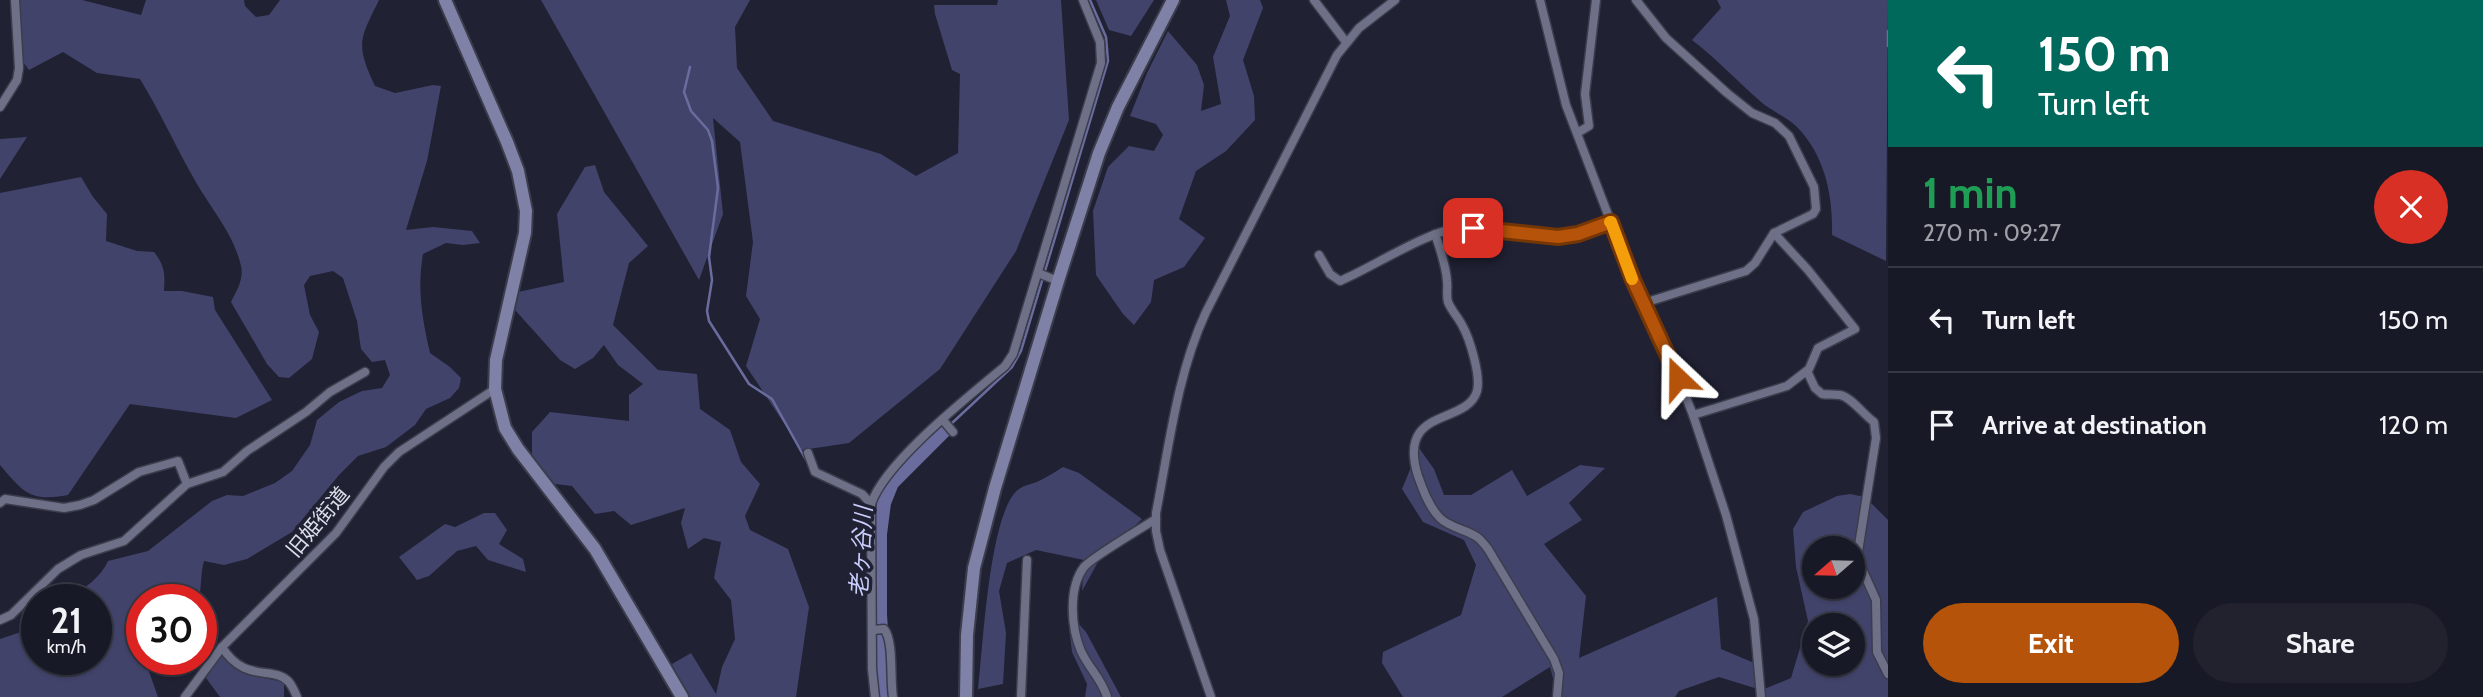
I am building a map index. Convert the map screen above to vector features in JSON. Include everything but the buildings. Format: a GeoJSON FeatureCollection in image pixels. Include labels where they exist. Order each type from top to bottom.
{"type":"FeatureCollection","features":[{"type":"Feature","properties":{"kind":"street"},"geometry":{"type":"LineString","coordinates":[[0,107],[17,80],[19,68],[15,0]]}},
{"type":"Feature","properties":{"kind":"street"},"geometry":{"type":"LineString","coordinates":[[445,0],[507,142],[518,171],[526,211],[522,246],[496,359],[495,389],[505,428],[518,449],[595,549],[682,697]]}},
{"type":"Feature","properties":{"kind":"street"},"geometry":{"type":"LineString","coordinates":[[875,697],[872,669],[873,499],[897,464],[1005,366],[1013,354],[1101,63],[1100,42],[1083,0]]}},
{"type":"Feature","properties":{"kind":"street"},"geometry":{"type":"LineString","coordinates":[[966,697],[967,635],[974,568],[1054,280],[1113,118],[1173,0]]}},
{"type":"Feature","properties":{"kind":"street"},"geometry":{"type":"LineString","coordinates":[[1314,0],[1346,42]]}},
{"type":"Feature","properties":{"kind":"street"},"geometry":{"type":"LineString","coordinates":[[1211,697],[1160,550],[1156,519],[1177,408],[1197,330],[1337,55],[1359,28],[1395,0]]}},
{"type":"Feature","properties":{"kind":"street"},"geometry":{"type":"LineString","coordinates":[[1541,0],[1566,105],[1644,303],[1671,359],[1693,415],[1726,515],[1756,631],[1761,697]]}},
{"type":"Feature","properties":{"kind":"street"},"geometry":{"type":"LineString","coordinates":[[1577,133],[1589,126],[1586,94],[1597,0]]}},
{"type":"Feature","properties":{"kind":"street"},"geometry":{"type":"LineString","coordinates":[[1636,0],[1666,38],[1727,93],[1752,113],[1775,123],[1789,136],[1814,187],[1816,209],[1813,214],[1774,233],[1755,263],[1746,271],[1644,303]]}},
{"type":"Feature","properties":{"kind":"street"},"geometry":{"type":"LineString","coordinates":[[1319,255],[1330,274],[1340,281],[1435,234],[1454,229],[1473,228],[1558,237],[1578,234],[1611,222]]}},
{"type":"Feature","properties":{"kind":"street"},"geometry":{"type":"LineString","coordinates":[[1693,415],[1787,386],[1807,371],[1818,348],[1855,329],[1808,270],[1774,233]]}},
{"type":"Feature","properties":{"kind":"street"},"geometry":{"type":"LineString","coordinates":[[1435,234],[1445,265],[1447,300],[1464,327],[1472,351],[1478,388],[1475,397],[1468,404],[1434,421],[1418,435],[1413,448],[1413,460],[1423,490],[1437,516],[1477,537],[1488,549],[1554,659],[1559,673],[1557,697]]}},
{"type":"Feature","properties":{"kind":"street"},"geometry":{"type":"LineString","coordinates":[[1039,274],[1054,280]]}},
{"type":"Feature","properties":{"kind":"street"},"geometry":{"type":"LineString","coordinates":[[1807,371],[1815,388],[1822,394],[1842,395],[1874,422],[1876,438],[1857,558],[1876,600],[1877,652],[1888,674]]}},
{"type":"Feature","properties":{"kind":"street"},"geometry":{"type":"LineString","coordinates":[[0,620],[12,615],[58,569],[81,555],[124,541],[187,484],[223,472],[247,451],[306,412],[330,392],[365,372]]}},
{"type":"Feature","properties":{"kind":"street","name":"旧姫街道"},"geometry":{"type":"LineString","coordinates":[[185,697],[222,647],[323,548],[384,467],[399,452],[495,389]]}},
{"type":"Feature","properties":{"kind":"street"},"geometry":{"type":"LineString","coordinates":[[943,420],[953,432]]}},
{"type":"Feature","properties":{"kind":"street"},"geometry":{"type":"LineString","coordinates":[[808,453],[815,472],[873,499]]}},
{"type":"Feature","properties":{"kind":"street"},"geometry":{"type":"LineString","coordinates":[[0,503],[5,499],[64,508],[80,505],[94,500],[139,472],[178,461],[187,484]]}},
{"type":"Feature","properties":{"kind":"street"},"geometry":{"type":"LineString","coordinates":[[1107,697],[1103,682],[1087,662],[1075,634],[1074,596],[1077,580],[1086,564],[1156,519]]}},
{"type":"Feature","properties":{"kind":"street"},"geometry":{"type":"LineString","coordinates":[[1021,697],[1027,560]]}},
{"type":"Feature","properties":{"kind":"street"},"geometry":{"type":"LineString","coordinates":[[873,630],[884,629],[890,641],[892,697]]}},
{"type":"Feature","properties":{"kind":"street"},"geometry":{"type":"LineString","coordinates":[[222,647],[229,659],[253,673],[281,677],[289,682],[297,697]]}},
{"type":"Feature","properties":{"kind":"shaded area"},"geometry":{"type":"Polygon","coordinates":[[[20,0],[82,0],[141,15],[146,0],[244,0],[245,6],[256,17],[269,15],[280,0],[379,0],[362,42],[362,51],[375,86],[395,93],[433,85],[441,86],[427,161],[406,230],[433,227],[472,231],[480,243],[446,243],[423,254],[421,304],[430,353],[461,378],[459,388],[450,398],[426,409],[415,425],[386,447],[358,456],[292,532],[247,559],[224,565],[204,561],[201,584],[126,584],[126,675],[150,675],[158,697],[0,697],[0,639],[21,632],[21,675],[112,675],[112,584],[89,584],[108,561],[148,551],[212,501],[227,495],[243,496],[275,483],[292,471],[310,445],[317,420],[339,402],[362,391],[382,388],[390,375],[385,360],[372,362],[361,349],[357,321],[343,278],[333,271],[310,276],[304,285],[310,315],[319,332],[312,359],[289,378],[279,377],[267,364],[231,302],[242,275],[233,244],[140,79],[97,73],[63,52],[29,70],[23,62],[20,0]]]}},
{"type":"Feature","properties":{"kind":"shaded area"},"geometry":{"type":"Polygon","coordinates":[[[541,0],[750,0],[735,27],[737,68],[773,121],[881,154],[916,176],[958,153],[960,74],[952,70],[934,5],[997,5],[998,0],[1061,0],[1069,120],[1016,251],[940,369],[849,443],[802,450],[746,366],[760,319],[746,296],[753,242],[740,142],[713,118],[723,214],[699,280],[541,0]]]}},
{"type":"Feature","properties":{"kind":"shaded area"},"geometry":{"type":"Polygon","coordinates":[[[1096,0],[1154,0],[1131,36],[1109,30],[1096,0]]]}},
{"type":"Feature","properties":{"kind":"shaded area"},"geometry":{"type":"Polygon","coordinates":[[[1226,0],[1260,0],[1263,8],[1243,60],[1254,96],[1255,120],[1226,151],[1196,171],[1179,219],[1205,238],[1184,267],[1154,280],[1151,302],[1134,325],[1123,314],[1096,275],[1093,211],[1108,167],[1129,146],[1154,151],[1163,135],[1156,124],[1130,116],[1168,31],[1197,65],[1204,85],[1201,111],[1221,104],[1213,57],[1230,16],[1226,0]]]}},
{"type":"Feature","properties":{"kind":"shaded area"},"geometry":{"type":"Polygon","coordinates":[[[1717,0],[1888,0],[1886,261],[1832,235],[1829,191],[1820,163],[1806,137],[1787,119],[1764,105],[1692,40],[1721,8],[1717,0]]]}},
{"type":"Feature","properties":{"kind":"shaded area"},"geometry":{"type":"Polygon","coordinates":[[[27,137],[0,179],[0,139],[27,137]]]}},
{"type":"Feature","properties":{"kind":"shaded area"},"geometry":{"type":"Polygon","coordinates":[[[595,165],[604,192],[648,246],[629,263],[613,325],[658,370],[697,374],[700,409],[730,430],[741,462],[760,484],[745,516],[750,530],[788,549],[809,607],[796,697],[689,697],[672,664],[691,653],[716,694],[722,667],[735,639],[731,600],[714,578],[721,542],[704,538],[688,549],[681,523],[685,508],[631,525],[614,511],[595,514],[572,486],[555,484],[532,458],[532,432],[550,412],[629,421],[629,395],[643,384],[618,365],[604,345],[593,358],[575,369],[560,360],[515,310],[518,292],[564,282],[557,214],[585,167],[595,165]]]}},
{"type":"Feature","properties":{"kind":"shaded area"},"geometry":{"type":"Polygon","coordinates":[[[81,177],[107,214],[106,241],[137,251],[154,252],[164,270],[164,291],[182,291],[213,297],[215,310],[272,400],[236,418],[130,404],[68,495],[36,496],[22,489],[0,465],[0,193],[81,177]]]}},
{"type":"Feature","properties":{"kind":"shaded area"},"geometry":{"type":"Polygon","coordinates":[[[1419,448],[1434,469],[1444,495],[1471,495],[1512,470],[1527,496],[1580,465],[1605,468],[1569,503],[1582,520],[1544,544],[1586,596],[1579,658],[1717,597],[1721,649],[1759,665],[1762,690],[1791,678],[1802,641],[1802,676],[1865,676],[1865,613],[1806,613],[1803,599],[1866,598],[1866,536],[1802,536],[1802,594],[1796,567],[1793,529],[1803,512],[1837,496],[1850,494],[1865,497],[1888,520],[1888,697],[1763,697],[1761,690],[1719,677],[1679,691],[1675,697],[1558,697],[1550,667],[1502,697],[1403,697],[1382,663],[1383,652],[1461,615],[1476,565],[1464,540],[1423,522],[1402,489],[1419,448]]]}},
{"type":"Feature","properties":{"kind":"shaded area"},"geometry":{"type":"Polygon","coordinates":[[[1063,467],[1079,473],[1142,519],[1099,560],[1082,591],[1084,560],[1036,550],[1007,563],[999,591],[1006,633],[1003,684],[978,689],[994,551],[1009,502],[1019,489],[1063,467]]]}},
{"type":"Feature","properties":{"kind":"shaded area"},"geometry":{"type":"Polygon","coordinates":[[[484,513],[495,513],[507,530],[499,544],[523,559],[526,572],[488,560],[476,546],[457,551],[429,576],[417,580],[399,557],[445,524],[455,527],[484,513]]]}},
{"type":"Feature","properties":{"kind":"shaded area"},"geometry":{"type":"Polygon","coordinates":[[[1067,611],[1086,632],[1121,697],[1085,697],[1087,684],[1072,652],[1067,611]]]}},
{"type":"Feature","properties":{"kind":"shaded area"},"geometry":{"type":"Polygon","coordinates":[[[221,655],[249,675],[284,682],[284,697],[220,697],[206,678],[208,675],[217,675],[217,661],[221,655]]]}},
{"type":"Feature","properties":{"kind":"waterway"},"geometry":{"type":"LineString","coordinates":[[951,424],[1012,367],[1021,351],[1108,61],[1106,37],[1090,0]]}},
{"type":"Feature","properties":{"kind":"waterway"},"geometry":{"type":"LineString","coordinates":[[1888,31],[1888,46]]}},
{"type":"Feature","properties":{"kind":"waterway"},"geometry":{"type":"LineString","coordinates":[[690,67],[684,92],[691,111],[708,130],[712,141],[718,188],[709,257],[712,280],[707,311],[709,321],[749,384],[772,399],[806,460]]}},
{"type":"Feature","properties":{"kind":"waterway","name":"老ヶ谷川"},"geometry":{"type":"LineString","coordinates":[[885,697],[880,614],[880,534],[884,503],[892,483],[944,431]]}},
{"type":"Feature","properties":{"kind":"waterway"},"geometry":{"type":"LineString","coordinates":[[820,470],[830,475]]}},
{"type":"Feature","properties":{"kind":"waterway"},"geometry":{"type":"LineString","coordinates":[[867,494],[884,503]]}},
{"type":"Feature","properties":{"kind":"slow traffic"},"geometry":{"type":"LineString","coordinates":[[1610,222],[1632,279]]}},
{"type":"Feature","properties":{"kind":"route"},"geometry":{"type":"LineString","coordinates":[[1473,228],[1558,237],[1578,234],[1611,222],[1633,280],[1678,378]]}}]}
